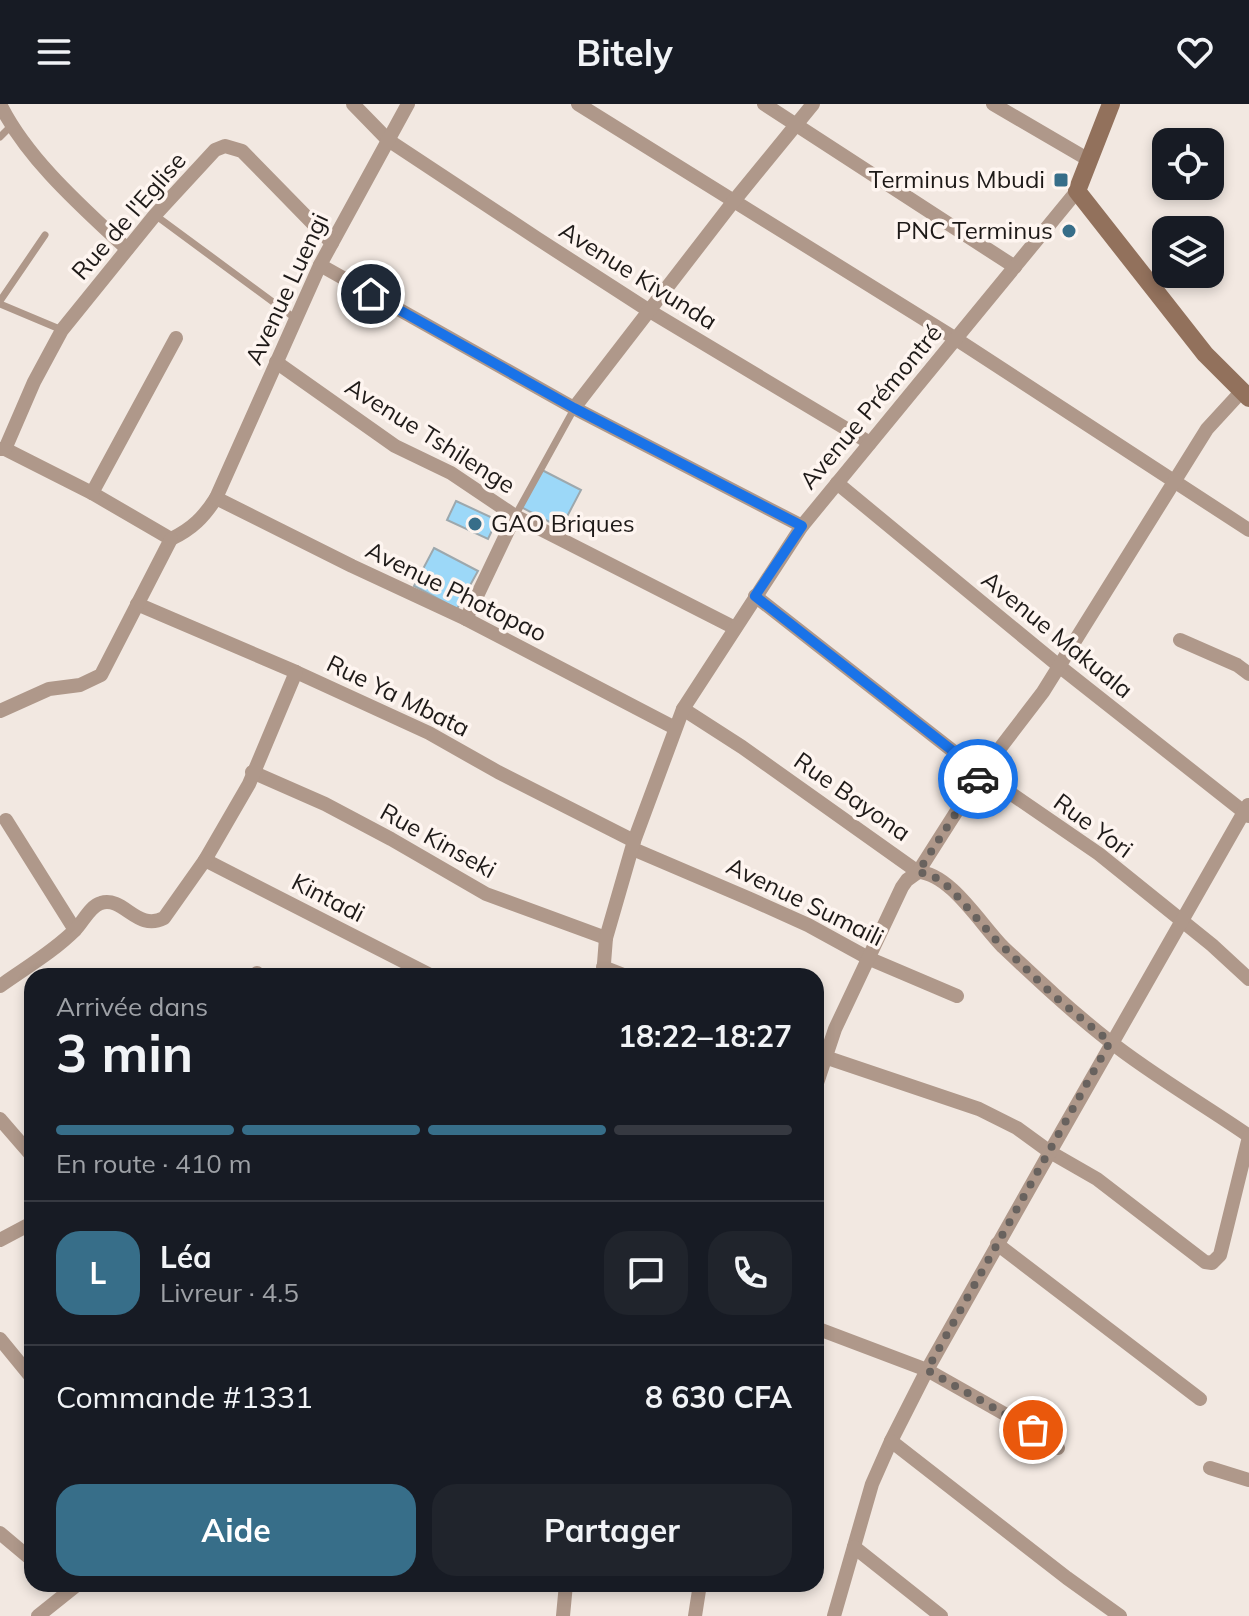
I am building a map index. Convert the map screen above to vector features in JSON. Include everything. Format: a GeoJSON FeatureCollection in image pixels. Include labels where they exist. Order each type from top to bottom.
{"type":"FeatureCollection","features":[{"type":"Feature","properties":{"kind":"street"},"geometry":{"type":"LineString","coordinates":[[0,104],[6,132],[127,249]]}},
{"type":"Feature","properties":{"kind":"street","name":"Avenue Kivunda"},"geometry":{"type":"LineString","coordinates":[[353,104],[388,140],[648,310],[870,443]]}},
{"type":"Feature","properties":{"kind":"street","name":"Avenue Luengi"},"geometry":{"type":"LineString","coordinates":[[171,539],[187,532],[203,518],[216,498],[320,265],[408,104]]}},
{"type":"Feature","properties":{"kind":"street"},"geometry":{"type":"LineString","coordinates":[[578,104],[956,339],[1249,530]]}},
{"type":"Feature","properties":{"kind":"street"},"geometry":{"type":"LineString","coordinates":[[764,104],[1015,267]]}},
{"type":"Feature","properties":{"kind":"street"},"geometry":{"type":"LineString","coordinates":[[574,408],[813,104]]}},
{"type":"Feature","properties":{"kind":"street"},"geometry":{"type":"LineString","coordinates":[[993,104],[1089,160]]}},
{"type":"Feature","properties":{"kind":"street"},"geometry":{"type":"LineString","coordinates":[[824,1050],[902,887],[918,872],[981,773],[1043,692],[1207,429],[1245,395],[1205,354],[1077,191],[1111,104]]}},
{"type":"Feature","properties":{"kind":"street","name":"Rue de l'Eglise"},"geometry":{"type":"LineString","coordinates":[[2,449],[62,330],[155,215],[215,150],[225,146],[242,151],[332,243]]}},
{"type":"Feature","properties":{"kind":"street","name":"Avenue Prémontré"},"geometry":{"type":"LineString","coordinates":[[603,968],[606,938],[634,845],[683,709],[802,526],[1077,191]]}},
{"type":"Feature","properties":{"kind":"street"},"geometry":{"type":"LineString","coordinates":[[320,265],[574,408],[802,526]]}},
{"type":"Feature","properties":{"kind":"street"},"geometry":{"type":"LineString","coordinates":[[92,493],[176,338]]}},
{"type":"Feature","properties":{"kind":"street","name":"Avenue Tshilenge"},"geometry":{"type":"LineString","coordinates":[[276,362],[395,446],[451,473],[515,516],[735,628]]}},
{"type":"Feature","properties":{"kind":"street"},"geometry":{"type":"LineString","coordinates":[[0,711],[49,689],[95,680],[107,665],[171,539],[92,493],[2,449]]}},
{"type":"Feature","properties":{"kind":"street","name":"Avenue Makuala"},"geometry":{"type":"LineString","coordinates":[[837,483],[1059,666],[1247,811]]}},
{"type":"Feature","properties":{"kind":"street","name":"Avenue Photopao"},"geometry":{"type":"LineString","coordinates":[[216,498],[466,619],[675,728]]}},
{"type":"Feature","properties":{"kind":"street"},"geometry":{"type":"LineString","coordinates":[[466,619],[515,516]]}},
{"type":"Feature","properties":{"kind":"street","name":"Rue Yori"},"geometry":{"type":"LineString","coordinates":[[755,596],[981,773],[1099,854],[1249,979]]}},
{"type":"Feature","properties":{"kind":"street","name":"Rue Ya Mbata"},"geometry":{"type":"LineString","coordinates":[[137,604],[429,733],[634,845]]}},
{"type":"Feature","properties":{"kind":"street"},"geometry":{"type":"LineString","coordinates":[[1180,640],[1243,669]]}},
{"type":"Feature","properties":{"kind":"street"},"geometry":{"type":"LineString","coordinates":[[24,968],[75,930],[96,905],[116,905],[146,922],[160,920],[205,860],[249,784],[296,672]]}},
{"type":"Feature","properties":{"kind":"street","name":"Rue Bayona"},"geometry":{"type":"LineString","coordinates":[[683,709],[742,747],[918,872],[932,875],[950,888],[995,939],[1054,996],[1110,1042],[1249,1136]]}},
{"type":"Feature","properties":{"kind":"street","name":"Rue Kinseki"},"geometry":{"type":"LineString","coordinates":[[252,772],[325,804],[486,894],[606,938]]}},
{"type":"Feature","properties":{"kind":"street"},"geometry":{"type":"LineString","coordinates":[[834,1616],[872,1484],[927,1370],[1110,1042],[1247,811]]}},
{"type":"Feature","properties":{"kind":"street"},"geometry":{"type":"LineString","coordinates":[[6,820],[75,930]]}},
{"type":"Feature","properties":{"kind":"street","name":"Avenue Sumaili"},"geometry":{"type":"LineString","coordinates":[[634,845],[808,925],[870,959],[957,996]]}},
{"type":"Feature","properties":{"kind":"street","name":"Kintadi"},"geometry":{"type":"LineString","coordinates":[[205,860],[416,968]]}},
{"type":"Feature","properties":{"kind":"street"},"geometry":{"type":"LineString","coordinates":[[0,986],[24,968]]}},
{"type":"Feature","properties":{"kind":"street"},"geometry":{"type":"LineString","coordinates":[[824,1057],[979,1109],[1017,1128],[1050,1152],[1097,1179],[1205,1262],[1212,1263],[1220,1255],[1249,1136]]}},
{"type":"Feature","properties":{"kind":"street"},"geometry":{"type":"LineString","coordinates":[[0,1119],[24,1147]]}},
{"type":"Feature","properties":{"kind":"street"},"geometry":{"type":"LineString","coordinates":[[0,1240],[24,1227]]}},
{"type":"Feature","properties":{"kind":"street"},"geometry":{"type":"LineString","coordinates":[[997,1244],[1200,1399]]}},
{"type":"Feature","properties":{"kind":"street"},"geometry":{"type":"LineString","coordinates":[[824,1331],[927,1370],[1033,1430],[1058,1448]]}},
{"type":"Feature","properties":{"kind":"street"},"geometry":{"type":"LineString","coordinates":[[0,1339],[24,1368]]}},
{"type":"Feature","properties":{"kind":"street"},"geometry":{"type":"LineString","coordinates":[[891,1441],[1120,1616]]}},
{"type":"Feature","properties":{"kind":"street"},"geometry":{"type":"LineString","coordinates":[[1210,1468],[1249,1480]]}},
{"type":"Feature","properties":{"kind":"street"},"geometry":{"type":"LineString","coordinates":[[0,1533],[24,1553]]}},
{"type":"Feature","properties":{"kind":"street"},"geometry":{"type":"LineString","coordinates":[[854,1547],[941,1616]]}},
{"type":"Feature","properties":{"kind":"street"},"geometry":{"type":"LineString","coordinates":[[38,1616],[64,1592]]}},
{"type":"Feature","properties":{"kind":"street"},"geometry":{"type":"LineString","coordinates":[[563,1616],[565,1592]]}},
{"type":"Feature","properties":{"kind":"street"},"geometry":{"type":"LineString","coordinates":[[695,1616],[699,1592]]}},
{"type":"Feature","properties":{"kind":"lane"},"geometry":{"type":"LineString","coordinates":[[155,215],[296,319]]}},
{"type":"Feature","properties":{"kind":"lane"},"geometry":{"type":"LineString","coordinates":[[45,235],[0,303],[62,330]]}},
{"type":"Feature","properties":{"kind":"lane"},"geometry":{"type":"LineString","coordinates":[[515,516],[574,408]]}},
{"type":"Feature","properties":{"kind":"building"},"geometry":{"type":"Polygon","coordinates":[[[540,469],[581,490],[561,528],[521,507],[540,469]]]}},
{"type":"Feature","properties":{"kind":"building"},"geometry":{"type":"Polygon","coordinates":[[[456,501],[497,520],[488,539],[447,520],[456,501]]]}},
{"type":"Feature","properties":{"kind":"building"},"geometry":{"type":"Polygon","coordinates":[[[434,548],[478,571],[457,609],[414,586],[434,548]]]}},
{"type":"Feature","properties":{"kind":"way so far"},"geometry":{"type":"LineString","coordinates":[[978,779],[918,872],[932,875],[950,888],[995,939],[1054,996],[1110,1042],[927,1370],[1033,1430]]}},
{"type":"Feature","properties":{"kind":"place","name":"Terminus Mbudi"},"geometry":{"type":"Point","coordinates":[1061,180]}},
{"type":"Feature","properties":{"kind":"place","name":"PNC Terminus"},"geometry":{"type":"Point","coordinates":[1069,231]}},
{"type":"Feature","properties":{"kind":"place","name":"GAO Briques"},"geometry":{"type":"Point","coordinates":[475,524]}},
{"type":"Feature","properties":{"kind":"route"},"geometry":{"type":"LineString","coordinates":[[371,294],[574,408],[802,526],[755,596],[981,773],[978,779]]}}]}
